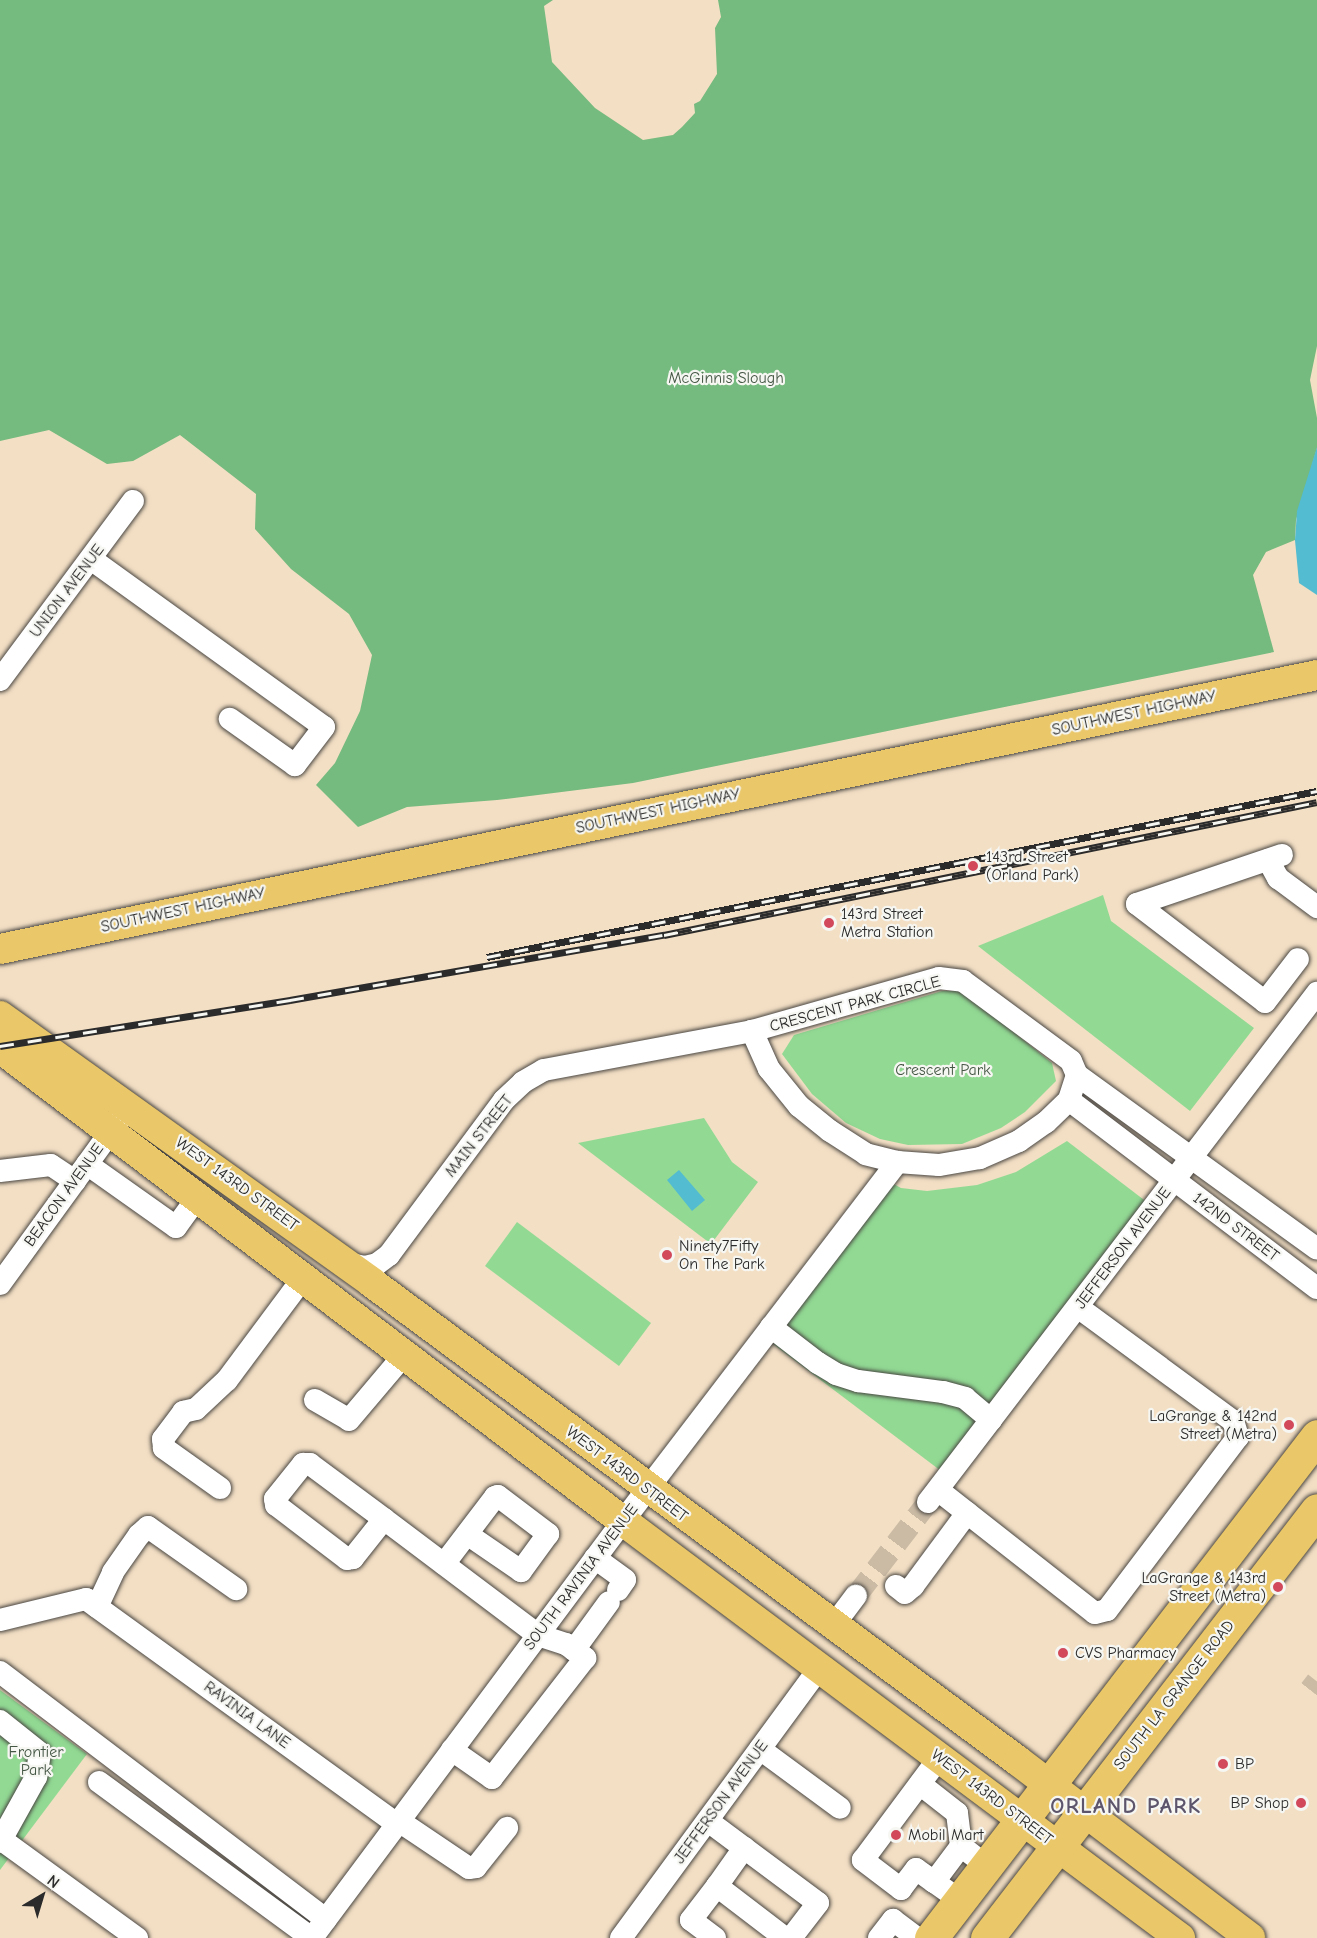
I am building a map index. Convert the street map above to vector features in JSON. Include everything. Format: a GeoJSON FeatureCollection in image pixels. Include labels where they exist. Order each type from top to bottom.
{"type":"FeatureCollection","features":[{"type":"Feature","properties":{"kind":"highway"},"geometry":{"type":"LineString","coordinates":[[931,1938],[1051,1786],[1317,1436]]}},
{"type":"Feature","properties":{"kind":"highway","name":"SOUTH LA GRANGE ROAD"},"geometry":{"type":"LineString","coordinates":[[987,1938],[1317,1510]]}},
{"type":"Feature","properties":{"kind":"main road","name":"SOUTHWEST HIGHWAY"},"geometry":{"type":"LineString","coordinates":[[8,951],[1317,675]]}},
{"type":"Feature","properties":{"kind":"main road","name":"WEST 143RD STREET"},"geometry":{"type":"LineString","coordinates":[[3,1025],[129,1106],[346,1263],[1051,1786],[1250,1938]]}},
{"type":"Feature","properties":{"kind":"main road","name":"WEST 143RD STREET"},"geometry":{"type":"LineString","coordinates":[[3,1025],[110,1132],[623,1521],[1180,1938]]}},
{"type":"Feature","properties":{"kind":"street","name":"UNION AVENUE"},"geometry":{"type":"LineString","coordinates":[[0,680],[133,501]]}},
{"type":"Feature","properties":{"kind":"street"},"geometry":{"type":"LineString","coordinates":[[91,559],[324,727],[295,765],[230,719]]}},
{"type":"Feature","properties":{"kind":"street"},"geometry":{"type":"LineString","coordinates":[[1298,959],[1265,1002],[1137,904],[1275,858],[1278,878],[1317,907]]}},
{"type":"Feature","properties":{"kind":"street","name":"CRESCENT PARK CIRCLE"},"geometry":{"type":"LineString","coordinates":[[939,978],[963,981],[1071,1061],[1077,1075],[1069,1100],[1046,1122],[1019,1141],[980,1158],[939,1165],[897,1162],[866,1154],[830,1131],[799,1106],[769,1068],[752,1031],[939,978]]}},
{"type":"Feature","properties":{"kind":"street","name":"JEFFERSON AVENUE"},"geometry":{"type":"LineString","coordinates":[[967,1513],[933,1496],[1317,993]]}},
{"type":"Feature","properties":{"kind":"street","name":"MAIN STREET"},"geometry":{"type":"LineString","coordinates":[[346,1263],[365,1267],[376,1264],[394,1250],[504,1100],[523,1082],[544,1070],[752,1031]]}},
{"type":"Feature","properties":{"kind":"street","name":"142ND STREET"},"geometry":{"type":"LineString","coordinates":[[1077,1075],[1317,1249]]}},
{"type":"Feature","properties":{"kind":"street","name":"142ND STREET"},"geometry":{"type":"LineString","coordinates":[[1069,1100],[1317,1288]]}},
{"type":"Feature","properties":{"kind":"street","name":"BEACON AVENUE"},"geometry":{"type":"LineString","coordinates":[[0,1284],[129,1106]]}},
{"type":"Feature","properties":{"kind":"street","name":"SOUTH RAVINIA AVENUE"},"geometry":{"type":"LineString","coordinates":[[311,1938],[595,1558],[897,1162]]}},
{"type":"Feature","properties":{"kind":"street"},"geometry":{"type":"LineString","coordinates":[[0,1171],[51,1165],[81,1173],[176,1227],[197,1198]]}},
{"type":"Feature","properties":{"kind":"street"},"geometry":{"type":"LineString","coordinates":[[394,1250],[384,1274],[389,1289],[401,1304]]}},
{"type":"Feature","properties":{"kind":"street"},"geometry":{"type":"LineString","coordinates":[[220,1488],[164,1448],[163,1439],[183,1412],[196,1409],[227,1380],[303,1278]]}},
{"type":"Feature","properties":{"kind":"street"},"geometry":{"type":"LineString","coordinates":[[896,1586],[905,1593],[913,1586],[967,1513],[1095,1613],[1107,1610],[1238,1437],[1233,1421],[1078,1307]]}},
{"type":"Feature","properties":{"kind":"street"},"geometry":{"type":"LineString","coordinates":[[771,1327],[818,1364],[836,1374],[858,1381],[943,1392],[965,1398],[991,1420]]}},
{"type":"Feature","properties":{"kind":"street"},"geometry":{"type":"LineString","coordinates":[[315,1400],[349,1420],[404,1354]]}},
{"type":"Feature","properties":{"kind":"street"},"geometry":{"type":"LineString","coordinates":[[384,1519],[353,1558],[347,1559],[276,1505],[275,1499],[306,1463],[384,1519],[538,1635],[566,1644],[585,1658],[492,1779],[452,1750]]}},
{"type":"Feature","properties":{"kind":"street"},"geometry":{"type":"LineString","coordinates":[[0,1620],[86,1599],[97,1606],[112,1572],[139,1535],[148,1527],[236,1589]]}},
{"type":"Feature","properties":{"kind":"street"},"geometry":{"type":"LineString","coordinates":[[444,1564],[467,1534]]}},
{"type":"Feature","properties":{"kind":"street"},"geometry":{"type":"LineString","coordinates":[[574,1650],[625,1580],[595,1558]]}},
{"type":"Feature","properties":{"kind":"street"},"geometry":{"type":"LineString","coordinates":[[833,1626],[856,1596]]}},
{"type":"Feature","properties":{"kind":"street","name":"RAVINIA LANE"},"geometry":{"type":"LineString","coordinates":[[97,1606],[398,1822],[469,1868],[476,1867],[507,1828]]}},
{"type":"Feature","properties":{"kind":"street","name":"JEFFERSON AVENUE"},"geometry":{"type":"LineString","coordinates":[[621,1938],[820,1667]]}},
{"type":"Feature","properties":{"kind":"street"},"geometry":{"type":"LineString","coordinates":[[0,1672],[326,1919]]}},
{"type":"Feature","properties":{"kind":"street"},"geometry":{"type":"LineString","coordinates":[[0,1721],[40,1753],[36,1777],[1,1841],[136,1938]]}},
{"type":"Feature","properties":{"kind":"street"},"geometry":{"type":"LineString","coordinates":[[760,1749],[840,1808]]}},
{"type":"Feature","properties":{"kind":"street"},"geometry":{"type":"LineString","coordinates":[[939,1758],[863,1860],[901,1889],[916,1869],[934,1882],[963,1897]]}},
{"type":"Feature","properties":{"kind":"street"},"geometry":{"type":"LineString","coordinates":[[99,1782],[311,1938]]}},
{"type":"Feature","properties":{"kind":"street"},"geometry":{"type":"LineString","coordinates":[[920,1784],[957,1813],[962,1846],[987,1866]]}},
{"type":"Feature","properties":{"kind":"street"},"geometry":{"type":"LineString","coordinates":[[957,1813],[976,1786]]}},
{"type":"Feature","properties":{"kind":"street"},"geometry":{"type":"LineString","coordinates":[[708,1821],[818,1903],[791,1938]]}},
{"type":"Feature","properties":{"kind":"street"},"geometry":{"type":"LineString","coordinates":[[934,1882],[962,1846]]}},
{"type":"Feature","properties":{"kind":"street"},"geometry":{"type":"LineString","coordinates":[[715,1938],[691,1920],[744,1848]]}},
{"type":"Feature","properties":{"kind":"street"},"geometry":{"type":"LineString","coordinates":[[717,1886],[785,1938]]}},
{"type":"Feature","properties":{"kind":"street"},"geometry":{"type":"LineString","coordinates":[[879,1938],[892,1920],[917,1938]]}},
{"type":"Feature","properties":{"kind":"green space","name":"McGinnis Slough"},"geometry":{"type":"Polygon","coordinates":[[[0,0],[553,0],[544,6],[552,62],[595,108],[643,140],[673,135],[682,127],[695,113],[694,104],[700,101],[717,74],[715,28],[721,17],[718,0],[1317,0],[1317,346],[1310,380],[1317,418],[1317,448],[1296,520],[1295,540],[1266,552],[1253,575],[1274,652],[633,783],[497,800],[407,807],[358,827],[316,785],[335,763],[360,711],[372,655],[349,614],[291,569],[255,529],[256,494],[180,435],[133,461],[107,464],[49,430],[0,441],[0,0]]]}},
{"type":"Feature","properties":{"kind":"green space"},"geometry":{"type":"Polygon","coordinates":[[[1103,895],[1111,921],[1254,1028],[1190,1111],[978,946],[1103,895]]]}},
{"type":"Feature","properties":{"kind":"green space","name":"Crescent Park"},"geometry":{"type":"Polygon","coordinates":[[[942,991],[959,991],[990,1013],[1052,1063],[1056,1081],[1025,1112],[1001,1128],[962,1144],[908,1145],[880,1139],[846,1123],[812,1094],[782,1054],[794,1035],[942,991]]]}},
{"type":"Feature","properties":{"kind":"green space"},"geometry":{"type":"Polygon","coordinates":[[[704,1118],[732,1162],[758,1182],[711,1244],[578,1143],[704,1118]]]}},
{"type":"Feature","properties":{"kind":"green space"},"geometry":{"type":"Polygon","coordinates":[[[1067,1141],[1152,1206],[945,1474],[769,1341],[890,1182],[901,1188],[927,1191],[977,1185],[1016,1172],[1067,1141]]]}},
{"type":"Feature","properties":{"kind":"green space"},"geometry":{"type":"Polygon","coordinates":[[[517,1222],[651,1323],[619,1366],[485,1266],[517,1222]]]}},
{"type":"Feature","properties":{"kind":"green space","name":"Frontier Park"},"geometry":{"type":"Polygon","coordinates":[[[0,1690],[87,1754],[0,1870],[0,1690]]]}},
{"type":"Feature","properties":{"kind":"water"},"geometry":{"type":"Polygon","coordinates":[[[1317,447],[1317,595],[1299,583],[1295,540],[1297,511],[1317,447]]]}},
{"type":"Feature","properties":{"kind":"water","name":"Ninety7Fifty On The Park"},"geometry":{"type":"Polygon","coordinates":[[[679,1170],[705,1200],[692,1211],[667,1180],[679,1170]]]}},
{"type":"Feature","properties":{"kind":"tunnel"},"geometry":{"type":"LineString","coordinates":[[856,1596],[928,1502]]}},
{"type":"Feature","properties":{"kind":"tunnel"},"geometry":{"type":"LineString","coordinates":[[1310,1690],[1317,1681]]}},
{"type":"Feature","properties":{"kind":"railway"},"geometry":{"type":"LineString","coordinates":[[487,957],[1317,791]]}},
{"type":"Feature","properties":{"kind":"railway"},"geometry":{"type":"LineString","coordinates":[[0,1046],[290,1000],[664,935],[1317,802]]}},
{"type":"Feature","properties":{"kind":"place","name":"143rd Street (Orland Park)"},"geometry":{"type":"Point","coordinates":[973,866]}},
{"type":"Feature","properties":{"kind":"place","name":"143rd Street Metra Station"},"geometry":{"type":"Point","coordinates":[829,923]}},
{"type":"Feature","properties":{"kind":"place","name":"Ninety7Fifty On The Park"},"geometry":{"type":"Point","coordinates":[667,1255]}},
{"type":"Feature","properties":{"kind":"place","name":"LaGrange & 142nd Street (Metra)"},"geometry":{"type":"Point","coordinates":[1289,1425]}},
{"type":"Feature","properties":{"kind":"place","name":"LaGrange & 143rd Street (Metra)"},"geometry":{"type":"Point","coordinates":[1278,1587]}},
{"type":"Feature","properties":{"kind":"place","name":"CVS Pharmacy"},"geometry":{"type":"Point","coordinates":[1063,1653]}},
{"type":"Feature","properties":{"kind":"place","name":"BP"},"geometry":{"type":"Point","coordinates":[1223,1764]}},
{"type":"Feature","properties":{"kind":"place","name":"BP Shop"},"geometry":{"type":"Point","coordinates":[1301,1803]}},
{"type":"Feature","properties":{"kind":"place","name":"Mobil Mart"},"geometry":{"type":"Point","coordinates":[896,1835]}},
{"type":"Feature","properties":{"kind":"district","name":"ORLAND PARK"},"geometry":{"type":"Point","coordinates":[1126,1807]}}]}
